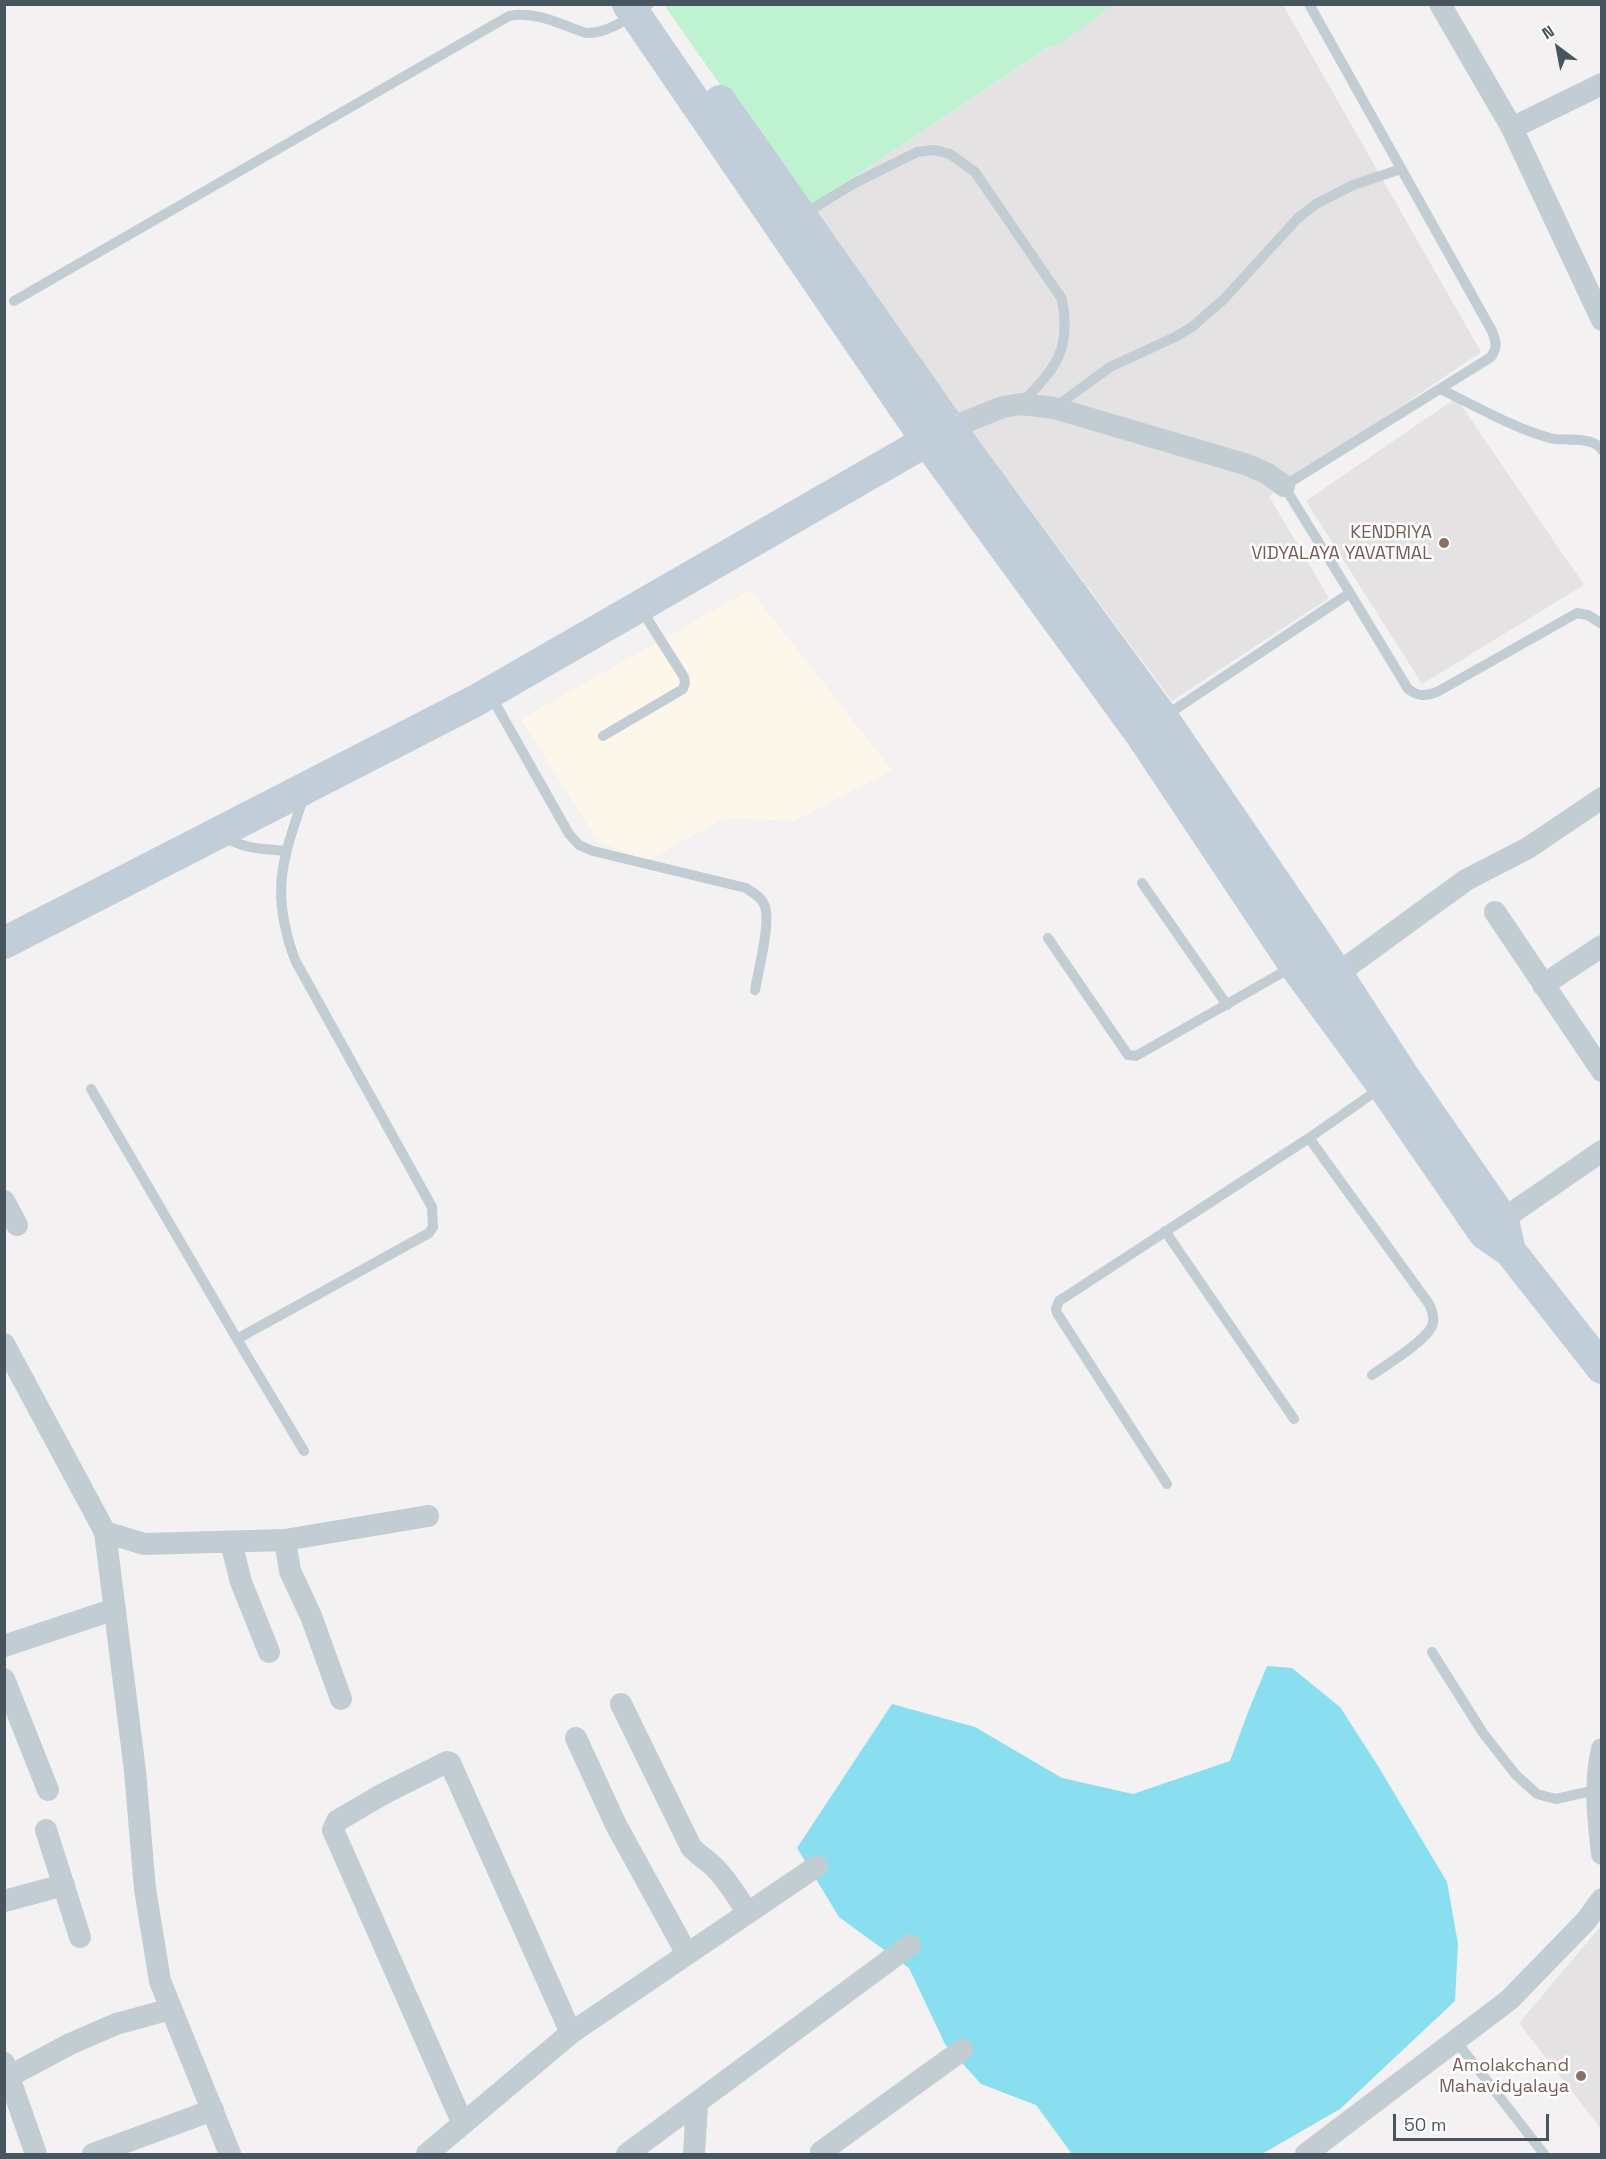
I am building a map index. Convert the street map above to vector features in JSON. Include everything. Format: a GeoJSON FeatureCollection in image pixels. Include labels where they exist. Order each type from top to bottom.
{"type":"FeatureCollection","features":[{"type":"Feature","properties":{"kind":"street"},"geometry":{"type":"LineString","coordinates":[[1440,4],[1512,128],[1602,320]]}},
{"type":"Feature","properties":{"kind":"street"},"geometry":{"type":"LineString","coordinates":[[641,7],[938,434],[1151,725],[1510,1251],[1602,1368]]}},
{"type":"Feature","properties":{"kind":"street"},"geometry":{"type":"LineString","coordinates":[[1512,128],[1602,84]]}},
{"type":"Feature","properties":{"kind":"street"},"geometry":{"type":"LineString","coordinates":[[4,943],[490,693],[938,434],[1003,407],[1021,404],[1054,408],[1248,465],[1268,474],[1284,486]]}},
{"type":"Feature","properties":{"kind":"street"},"geometry":{"type":"LineString","coordinates":[[1313,965],[1528,848],[1602,798]]}},
{"type":"Feature","properties":{"kind":"street"},"geometry":{"type":"LineString","coordinates":[[1496,912],[1602,1071]]}},
{"type":"Feature","properties":{"kind":"street"},"geometry":{"type":"LineString","coordinates":[[1543,985],[1602,946]]}},
{"type":"Feature","properties":{"kind":"street"},"geometry":{"type":"LineString","coordinates":[[1494,1226],[1602,1151]]}},
{"type":"Feature","properties":{"kind":"street"},"geometry":{"type":"LineString","coordinates":[[4,1201],[17,1225]]}},
{"type":"Feature","properties":{"kind":"street"},"geometry":{"type":"LineString","coordinates":[[4,1344],[105,1532],[135,1771],[145,1889],[160,1981],[231,2154]]}},
{"type":"Feature","properties":{"kind":"street"},"geometry":{"type":"LineString","coordinates":[[105,1532],[144,1544],[285,1540],[428,1516]]}},
{"type":"Feature","properties":{"kind":"street"},"geometry":{"type":"LineString","coordinates":[[285,1540],[290,1570],[315,1626],[341,1699]]}},
{"type":"Feature","properties":{"kind":"street"},"geometry":{"type":"LineString","coordinates":[[231,1542],[241,1582],[270,1652]]}},
{"type":"Feature","properties":{"kind":"street"},"geometry":{"type":"LineString","coordinates":[[4,1646],[115,1609]]}},
{"type":"Feature","properties":{"kind":"street"},"geometry":{"type":"LineString","coordinates":[[4,1679],[48,1790]]}},
{"type":"Feature","properties":{"kind":"street"},"geometry":{"type":"LineString","coordinates":[[621,1704],[691,1847],[719,1872],[748,1913]]}},
{"type":"Feature","properties":{"kind":"street"},"geometry":{"type":"LineString","coordinates":[[576,1738],[616,1825],[687,1954]]}},
{"type":"Feature","properties":{"kind":"street"},"geometry":{"type":"LineString","coordinates":[[1602,1749],[1597,1770],[1596,1790],[1602,1854]]}},
{"type":"Feature","properties":{"kind":"street"},"geometry":{"type":"LineString","coordinates":[[464,2124],[333,1830],[337,1821],[384,1794],[447,1762],[450,1763],[571,2032]]}},
{"type":"Feature","properties":{"kind":"street"},"geometry":{"type":"LineString","coordinates":[[46,1830],[80,1938]]}},
{"type":"Feature","properties":{"kind":"street"},"geometry":{"type":"LineString","coordinates":[[427,2154],[571,2032],[817,1866]]}},
{"type":"Feature","properties":{"kind":"street"},"geometry":{"type":"LineString","coordinates":[[4,1901],[64,1885]]}},
{"type":"Feature","properties":{"kind":"street"},"geometry":{"type":"LineString","coordinates":[[1306,2154],[1509,2000],[1586,1921],[1602,1899]]}},
{"type":"Feature","properties":{"kind":"street"},"geometry":{"type":"LineString","coordinates":[[627,2154],[910,1945]]}},
{"type":"Feature","properties":{"kind":"street"},"geometry":{"type":"LineString","coordinates":[[36,2154],[6,2073],[116,2024],[171,2009]]}},
{"type":"Feature","properties":{"kind":"street"},"geometry":{"type":"LineString","coordinates":[[821,2154],[962,2050]]}},
{"type":"Feature","properties":{"kind":"street"},"geometry":{"type":"LineString","coordinates":[[694,2154],[697,2103]]}},
{"type":"Feature","properties":{"kind":"street"},"geometry":{"type":"LineString","coordinates":[[93,2154],[213,2110]]}},
{"type":"Feature","properties":{"kind":"lane"},"geometry":{"type":"LineString","coordinates":[[1309,4],[1492,331],[1497,344],[1491,357],[1284,486],[1408,688],[1417,695],[1426,696],[1437,692],[1577,613],[1588,615],[1602,624]]}},
{"type":"Feature","properties":{"kind":"lane"},"geometry":{"type":"LineString","coordinates":[[14,302],[509,16],[521,13],[586,33],[594,33],[604,31],[641,7]]}},
{"type":"Feature","properties":{"kind":"lane"},"geometry":{"type":"LineString","coordinates":[[791,223],[853,184],[917,152],[934,150],[950,154],[975,172],[1062,299],[1065,334],[1060,356],[1048,376],[1021,404]]}},
{"type":"Feature","properties":{"kind":"lane"},"geometry":{"type":"LineString","coordinates":[[1054,408],[1110,367],[1175,337],[1208,315],[1298,218],[1316,204],[1353,185],[1401,169]]}},
{"type":"Feature","properties":{"kind":"lane"},"geometry":{"type":"LineString","coordinates":[[1440,389],[1539,434],[1558,439],[1588,441],[1598,445],[1602,450]]}},
{"type":"Feature","properties":{"kind":"lane"},"geometry":{"type":"LineString","coordinates":[[1151,725],[1350,593]]}},
{"type":"Feature","properties":{"kind":"lane"},"geometry":{"type":"LineString","coordinates":[[603,736],[683,689],[685,683],[684,677],[640,606]]}},
{"type":"Feature","properties":{"kind":"lane"},"geometry":{"type":"LineString","coordinates":[[490,693],[569,834],[579,845],[593,851],[746,888],[757,896],[764,904],[768,917],[755,990]]}},
{"type":"Feature","properties":{"kind":"lane"},"geometry":{"type":"LineString","coordinates":[[237,1339],[421,1238],[433,1227],[432,1207],[295,960],[287,938],[280,879],[286,851],[307,788]]}},
{"type":"Feature","properties":{"kind":"lane"},"geometry":{"type":"LineString","coordinates":[[218,833],[237,845],[286,851]]}},
{"type":"Feature","properties":{"kind":"lane"},"geometry":{"type":"LineString","coordinates":[[1142,883],[1227,1005]]}},
{"type":"Feature","properties":{"kind":"lane"},"geometry":{"type":"LineString","coordinates":[[1048,938],[1128,1055],[1136,1056],[1227,1005],[1313,965]]}},
{"type":"Feature","properties":{"kind":"lane"},"geometry":{"type":"LineString","coordinates":[[1167,1484],[1056,1309],[1059,1301],[1308,1138],[1392,1080]]}},
{"type":"Feature","properties":{"kind":"lane"},"geometry":{"type":"LineString","coordinates":[[91,1089],[304,1451]]}},
{"type":"Feature","properties":{"kind":"lane"},"geometry":{"type":"LineString","coordinates":[[1308,1138],[1429,1304],[1433,1314],[1433,1325],[1426,1335],[1372,1375]]}},
{"type":"Feature","properties":{"kind":"lane"},"geometry":{"type":"LineString","coordinates":[[1165,1231],[1294,1419]]}},
{"type":"Feature","properties":{"kind":"lane"},"geometry":{"type":"LineString","coordinates":[[1432,1652],[1483,1733],[1516,1775],[1537,1794],[1556,1798],[1596,1790]]}},
{"type":"Feature","properties":{"kind":"lane"},"geometry":{"type":"LineString","coordinates":[[1456,2041],[1544,2154]]}},
{"type":"Feature","properties":{"kind":"shaded area"},"geometry":{"type":"Polygon","coordinates":[[[1113,5],[1283,5],[1481,352],[1269,496],[1329,598],[1172,701],[807,208],[1113,5]]]}},
{"type":"Feature","properties":{"kind":"shaded area","name":"KENDRIYA VIDYALAYA YAVATMAL"},"geometry":{"type":"Polygon","coordinates":[[[1456,398],[1584,585],[1422,684],[1306,501],[1456,398]]]}},
{"type":"Feature","properties":{"kind":"shaded area"},"geometry":{"type":"Polygon","coordinates":[[[750,590],[892,770],[794,821],[725,818],[646,861],[598,841],[521,719],[750,590]]]}},
{"type":"Feature","properties":{"kind":"shaded area","name":"Amolakchand Mahavidyalaya"},"geometry":{"type":"Polygon","coordinates":[[[1601,1926],[1601,2129],[1519,2023],[1601,1926]]]}},
{"type":"Feature","properties":{"kind":"green space"},"geometry":{"type":"Polygon","coordinates":[[[664,5],[1113,5],[1060,44],[1049,47],[807,208],[664,5]]]}},
{"type":"Feature","properties":{"kind":"water"},"geometry":{"type":"Polygon","coordinates":[[[1267,1666],[1292,1668],[1340,1707],[1447,1882],[1458,1944],[1455,2001],[1340,2109],[1262,2154],[1072,2154],[1036,2105],[981,2084],[945,2044],[909,1968],[839,1917],[797,1848],[892,1704],[975,1727],[1062,1778],[1133,1794],[1230,1761],[1267,1666]]]}},
{"type":"Feature","properties":{"kind":"place","name":"KENDRIYA VIDYALAYA YAVATMAL"},"geometry":{"type":"Point","coordinates":[1444,543]}},
{"type":"Feature","properties":{"kind":"place","name":"Amolakchand Mahavidyalaya"},"geometry":{"type":"Point","coordinates":[1581,2076]}}]}
